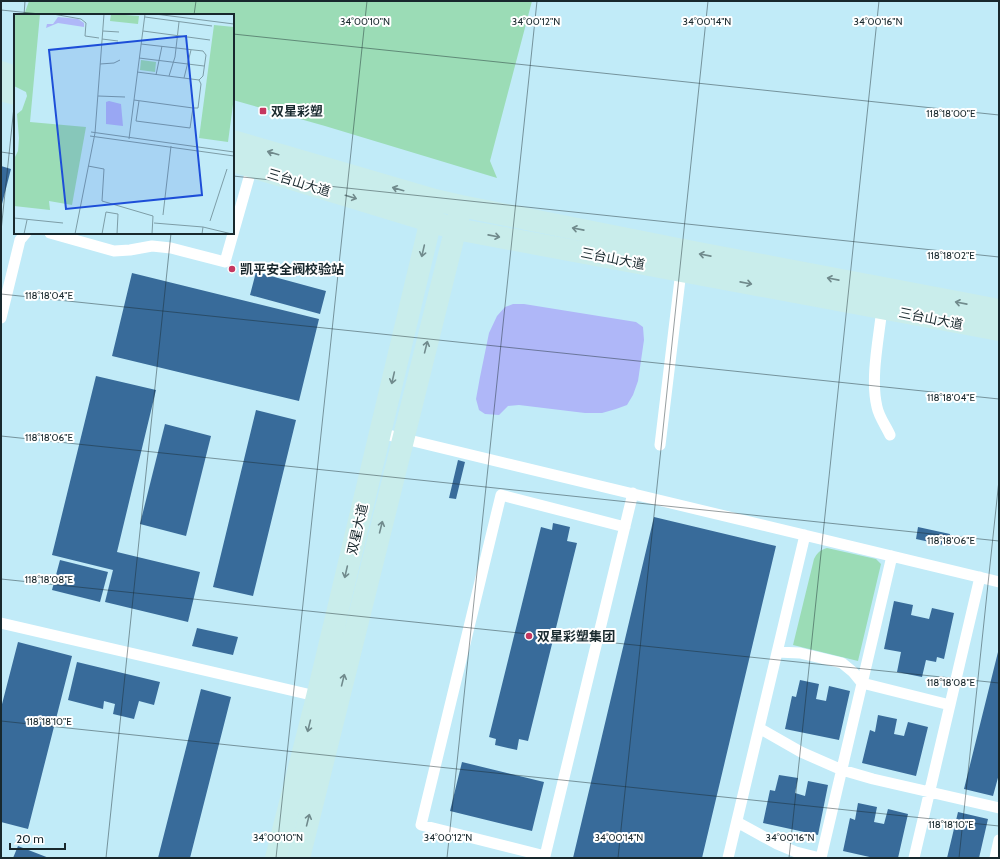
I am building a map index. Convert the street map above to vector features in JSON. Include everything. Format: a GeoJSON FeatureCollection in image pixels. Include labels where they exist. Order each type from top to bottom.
{"type":"FeatureCollection","features":[{"type":"Feature","properties":{"kind":"main road"},"geometry":{"type":"LineString","coordinates":[[1,72],[14,77]]}},
{"type":"Feature","properties":{"kind":"main road"},"geometry":{"type":"LineString","coordinates":[[1,90],[14,94]]}},
{"type":"Feature","properties":{"kind":"main road","name":"三台山大道"},"geometry":{"type":"LineString","coordinates":[[234,141],[435,200],[461,206],[680,250],[999,310]]}},
{"type":"Feature","properties":{"kind":"main road","name":"三台山大道"},"geometry":{"type":"LineString","coordinates":[[243,164],[456,229],[999,330]]}},
{"type":"Feature","properties":{"kind":"main road","name":"双星大道"},"geometry":{"type":"LineString","coordinates":[[299,858],[327,699],[380,432],[435,200]]}},
{"type":"Feature","properties":{"kind":"main road","name":"双星大道"},"geometry":{"type":"LineString","coordinates":[[276,858],[327,699],[404,438],[461,206]]}},
{"type":"Feature","properties":{"kind":"lane"},"geometry":{"type":"LineString","coordinates":[[234,213],[243,164]]}},
{"type":"Feature","properties":{"kind":"lane"},"geometry":{"type":"LineString","coordinates":[[1,318],[20,240],[25,234]]}},
{"type":"Feature","properties":{"kind":"lane"},"geometry":{"type":"LineString","coordinates":[[54,234],[114,251],[152,246],[171,248],[225,262],[230,234]]}},
{"type":"Feature","properties":{"kind":"lane"},"geometry":{"type":"LineString","coordinates":[[660,445],[681,271]]}},
{"type":"Feature","properties":{"kind":"lane"},"geometry":{"type":"LineString","coordinates":[[882,308],[875,367],[874,392],[877,409],[890,435]]}},
{"type":"Feature","properties":{"kind":"lane"},"geometry":{"type":"LineString","coordinates":[[380,432],[999,582]]}},
{"type":"Feature","properties":{"kind":"lane"},"geometry":{"type":"LineString","coordinates":[[625,527],[501,495],[421,825],[545,857],[625,527],[633,494]]}},
{"type":"Feature","properties":{"kind":"lane"},"geometry":{"type":"LineString","coordinates":[[728,858],[805,535]]}},
{"type":"Feature","properties":{"kind":"lane"},"geometry":{"type":"LineString","coordinates":[[737,822],[777,844],[796,852],[820,858],[892,556]]}},
{"type":"Feature","properties":{"kind":"lane"},"geometry":{"type":"LineString","coordinates":[[914,858],[980,577]]}},
{"type":"Feature","properties":{"kind":"lane"},"geometry":{"type":"LineString","coordinates":[[1,623],[327,699]]}},
{"type":"Feature","properties":{"kind":"lane"},"geometry":{"type":"LineString","coordinates":[[777,652],[800,653],[842,662],[862,683],[950,705]]}},
{"type":"Feature","properties":{"kind":"lane"},"geometry":{"type":"LineString","coordinates":[[759,728],[801,752],[842,770],[873,780],[999,808]]}},
{"type":"Feature","properties":{"kind":"lane"},"geometry":{"type":"LineString","coordinates":[[995,858],[999,840]]}},
{"type":"Feature","properties":{"kind":"green space"},"geometry":{"type":"Polygon","coordinates":[[[29,1],[532,1],[490,161],[497,178],[234,100],[234,14],[24,14],[29,1]]]}},
{"type":"Feature","properties":{"kind":"green space"},"geometry":{"type":"Polygon","coordinates":[[[827,548],[876,559],[881,564],[858,661],[793,645],[814,559],[819,552],[827,548]]]}},
{"type":"Feature","properties":{"kind":"water"},"geometry":{"type":"Polygon","coordinates":[[[513,304],[524,304],[636,322],[643,327],[644,340],[638,381],[633,395],[627,405],[602,413],[585,413],[519,405],[508,406],[499,415],[485,414],[479,410],[476,399],[489,333],[497,316],[505,307],[513,304]]]}},
{"type":"Feature","properties":{"kind":"building"},"geometry":{"type":"Polygon","coordinates":[[[1,166],[11,169],[2,204],[1,203],[1,166]]]}},
{"type":"Feature","properties":{"kind":"building"},"geometry":{"type":"Polygon","coordinates":[[[256,272],[326,291],[320,314],[250,295],[256,272]]]}},
{"type":"Feature","properties":{"kind":"building"},"geometry":{"type":"Polygon","coordinates":[[[132,273],[319,319],[299,401],[112,356],[132,273]]]}},
{"type":"Feature","properties":{"kind":"building"},"geometry":{"type":"Polygon","coordinates":[[[96,376],[156,390],[117,552],[200,572],[188,622],[105,602],[113,570],[52,555],[96,376]]]}},
{"type":"Feature","properties":{"kind":"building"},"geometry":{"type":"Polygon","coordinates":[[[256,410],[296,420],[253,596],[213,587],[256,410]]]}},
{"type":"Feature","properties":{"kind":"building"},"geometry":{"type":"Polygon","coordinates":[[[165,424],[211,436],[186,536],[140,524],[165,424]]]}},
{"type":"Feature","properties":{"kind":"building"},"geometry":{"type":"Polygon","coordinates":[[[458,460],[465,462],[456,499],[449,498],[458,460]]]}},
{"type":"Feature","properties":{"kind":"building"},"geometry":{"type":"Polygon","coordinates":[[[654,517],[776,546],[702,858],[573,858],[654,517]]]}},
{"type":"Feature","properties":{"kind":"building"},"geometry":{"type":"Polygon","coordinates":[[[553,523],[570,527],[567,541],[577,543],[528,741],[519,739],[517,750],[495,745],[496,739],[489,737],[541,527],[552,530],[553,523]]]}},
{"type":"Feature","properties":{"kind":"building"},"geometry":{"type":"Polygon","coordinates":[[[918,527],[950,534],[948,546],[916,539],[918,527]]]}},
{"type":"Feature","properties":{"kind":"building"},"geometry":{"type":"Polygon","coordinates":[[[60,560],[108,572],[100,602],[52,590],[60,560]]]}},
{"type":"Feature","properties":{"kind":"building"},"geometry":{"type":"Polygon","coordinates":[[[894,601],[913,605],[911,615],[929,619],[932,608],[954,613],[944,659],[937,657],[936,662],[926,660],[922,677],[897,672],[901,652],[884,649],[894,601]]]}},
{"type":"Feature","properties":{"kind":"building"},"geometry":{"type":"Polygon","coordinates":[[[197,628],[238,637],[233,655],[192,646],[197,628]]]}},
{"type":"Feature","properties":{"kind":"building"},"geometry":{"type":"Polygon","coordinates":[[[18,642],[72,656],[28,829],[1,822],[1,708],[18,642]]]}},
{"type":"Feature","properties":{"kind":"building"},"geometry":{"type":"Polygon","coordinates":[[[998,652],[999,774],[993,796],[964,789],[998,652]]]}},
{"type":"Feature","properties":{"kind":"building"},"geometry":{"type":"Polygon","coordinates":[[[77,662],[160,682],[154,705],[139,701],[134,719],[113,714],[115,704],[104,701],[103,709],[68,700],[77,662]]]}},
{"type":"Feature","properties":{"kind":"building"},"geometry":{"type":"Polygon","coordinates":[[[800,680],[819,684],[816,699],[826,701],[829,686],[850,691],[839,740],[785,729],[792,696],[796,697],[800,680]]]}},
{"type":"Feature","properties":{"kind":"building"},"geometry":{"type":"Polygon","coordinates":[[[201,689],[231,697],[190,858],[158,858],[201,689]]]}},
{"type":"Feature","properties":{"kind":"building"},"geometry":{"type":"Polygon","coordinates":[[[878,715],[897,719],[894,734],[904,736],[908,722],[928,727],[916,776],[862,763],[870,730],[875,732],[878,715]]]}},
{"type":"Feature","properties":{"kind":"building"},"geometry":{"type":"Polygon","coordinates":[[[462,762],[544,782],[532,831],[450,811],[462,762]]]}},
{"type":"Feature","properties":{"kind":"building"},"geometry":{"type":"Polygon","coordinates":[[[779,775],[798,778],[795,793],[805,796],[808,781],[828,785],[818,835],[763,823],[770,790],[775,791],[779,775]]]}},
{"type":"Feature","properties":{"kind":"building"},"geometry":{"type":"Polygon","coordinates":[[[858,803],[877,807],[874,822],[884,824],[888,809],[908,814],[898,858],[874,858],[843,851],[850,818],[855,820],[858,803]]]}},
{"type":"Feature","properties":{"kind":"building"},"geometry":{"type":"Polygon","coordinates":[[[958,812],[988,819],[979,858],[947,858],[958,812]]]}},
{"type":"Feature","properties":{"kind":"building"},"geometry":{"type":"Polygon","coordinates":[[[18,846],[49,858],[13,858],[18,846]]]}},
{"type":"Feature","properties":{"kind":"place","name":"双星彩塑"},"geometry":{"type":"Point","coordinates":[263,111]}},
{"type":"Feature","properties":{"kind":"place","name":"凯平安全阀校验站"},"geometry":{"type":"Point","coordinates":[232,269]}},
{"type":"Feature","properties":{"kind":"place","name":"双星彩塑集团"},"geometry":{"type":"Point","coordinates":[529,636]}}]}
